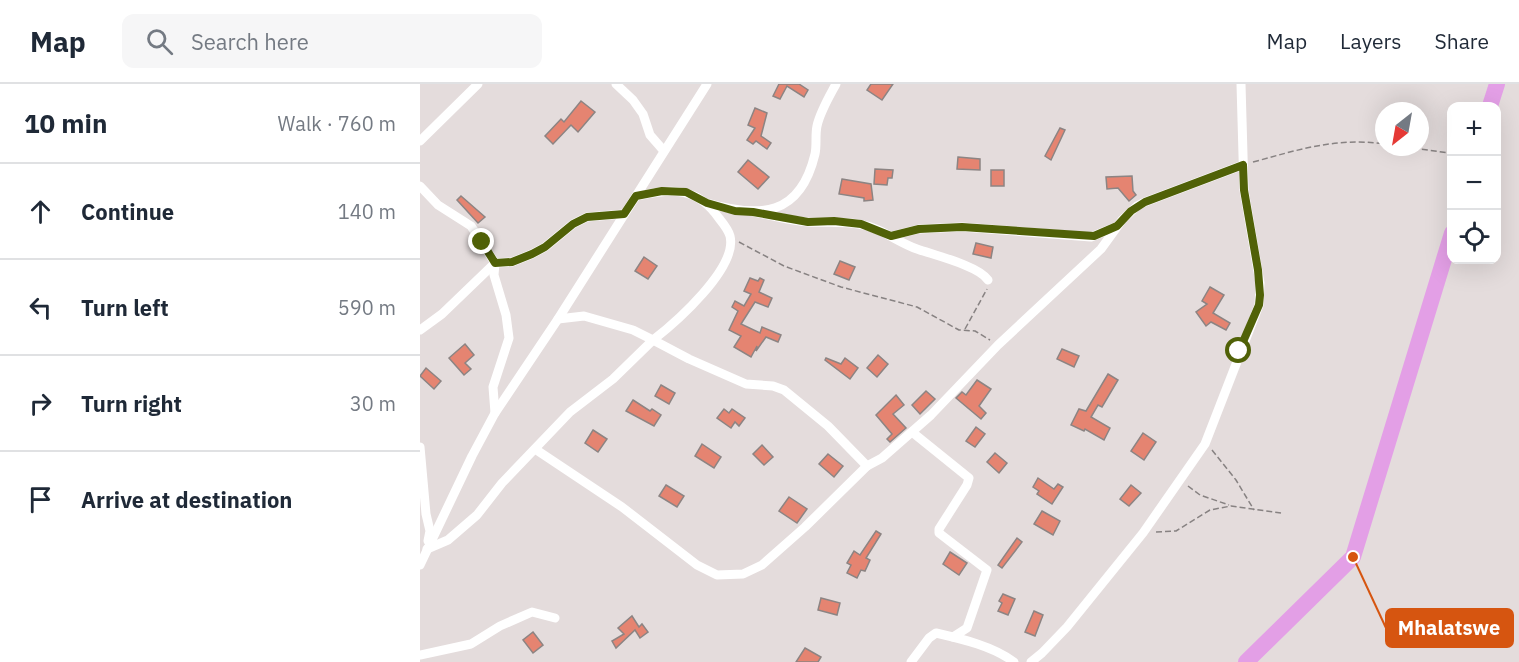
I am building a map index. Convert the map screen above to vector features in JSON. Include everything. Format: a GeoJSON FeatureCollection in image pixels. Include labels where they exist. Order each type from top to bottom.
{"type":"FeatureCollection","features":[{"type":"Feature","properties":{"kind":"street"},"geometry":{"type":"LineString","coordinates":[[420,141],[478,84]]}},
{"type":"Feature","properties":{"kind":"street"},"geometry":{"type":"LineString","coordinates":[[616,84],[633,100],[643,114],[650,135],[664,151]]}},
{"type":"Feature","properties":{"kind":"street"},"geometry":{"type":"LineString","coordinates":[[420,565],[495,413],[558,319],[707,84]]}},
{"type":"Feature","properties":{"kind":"street"},"geometry":{"type":"LineString","coordinates":[[753,212],[777,208],[794,198],[806,183],[815,153],[817,126],[836,84]]}},
{"type":"Feature","properties":{"kind":"street"},"geometry":{"type":"LineString","coordinates":[[1031,662],[1074,618],[1143,533],[1205,444],[1259,305],[1258,270],[1244,190],[1240,84]]}},
{"type":"Feature","properties":{"kind":"street"},"geometry":{"type":"LineString","coordinates":[[535,449],[622,507],[697,565],[717,575],[743,574],[762,565],[805,527],[867,466],[882,458],[912,432],[998,345],[1101,249],[1131,211],[1145,202],[1243,165]]}},
{"type":"Feature","properties":{"kind":"street"},"geometry":{"type":"LineString","coordinates":[[420,186],[438,205],[471,226],[495,263],[494,275],[506,315],[509,338],[493,387],[495,413]]}},
{"type":"Feature","properties":{"kind":"street"},"geometry":{"type":"LineString","coordinates":[[636,196],[662,191],[686,192],[707,203],[735,211],[808,222],[834,221],[861,224],[916,249],[983,274],[988,280]]}},
{"type":"Feature","properties":{"kind":"street"},"geometry":{"type":"LineString","coordinates":[[427,549],[448,540],[477,515],[502,483],[570,412],[614,379],[703,294],[722,267],[731,238],[707,203]]}},
{"type":"Feature","properties":{"kind":"street"},"geometry":{"type":"LineString","coordinates":[[420,330],[442,314],[495,263],[512,262],[532,254],[545,247],[573,224],[587,217],[624,214]]}},
{"type":"Feature","properties":{"kind":"street"},"geometry":{"type":"LineString","coordinates":[[891,236],[919,229],[962,227],[1091,237],[1117,226]]}},
{"type":"Feature","properties":{"kind":"street"},"geometry":{"type":"LineString","coordinates":[[558,319],[584,316],[633,330],[689,359],[746,384],[773,386],[784,390],[828,426],[867,466]]}},
{"type":"Feature","properties":{"kind":"street"},"geometry":{"type":"LineString","coordinates":[[912,432],[969,478],[967,485],[939,529],[939,533],[987,570],[967,628],[953,637]]}},
{"type":"Feature","properties":{"kind":"street"},"geometry":{"type":"LineString","coordinates":[[420,447],[426,514],[430,531],[427,549]]}},
{"type":"Feature","properties":{"kind":"street"},"geometry":{"type":"LineString","coordinates":[[420,655],[471,644],[500,626],[532,612],[555,618]]}},
{"type":"Feature","properties":{"kind":"street"},"geometry":{"type":"LineString","coordinates":[[911,662],[933,633],[986,648],[1014,662]]}},
{"type":"Feature","properties":{"kind":"path"},"geometry":{"type":"LineString","coordinates":[[1243,165],[1316,145],[1360,141],[1375,143]]}},
{"type":"Feature","properties":{"kind":"path"},"geometry":{"type":"LineString","coordinates":[[1429,151],[1447,153]]}},
{"type":"Feature","properties":{"kind":"path"},"geometry":{"type":"LineString","coordinates":[[731,238],[784,266],[841,287],[916,307],[964,331],[975,331],[998,345]]}},
{"type":"Feature","properties":{"kind":"path"},"geometry":{"type":"LineString","coordinates":[[964,331],[990,284],[988,280]]}},
{"type":"Feature","properties":{"kind":"path"},"geometry":{"type":"LineString","coordinates":[[1205,444],[1216,454],[1236,480],[1254,510]]}},
{"type":"Feature","properties":{"kind":"path"},"geometry":{"type":"LineString","coordinates":[[1180,480],[1200,495],[1231,506],[1281,513]]}},
{"type":"Feature","properties":{"kind":"path"},"geometry":{"type":"LineString","coordinates":[[1143,533],[1176,531],[1210,510],[1231,506]]}},
{"type":"Feature","properties":{"kind":"building"},"geometry":{"type":"Polygon","coordinates":[[[779,84],[799,84],[808,90],[804,97],[787,86],[780,99],[773,96],[779,84]]]}},
{"type":"Feature","properties":{"kind":"building"},"geometry":{"type":"Polygon","coordinates":[[[871,84],[893,84],[882,100],[867,90],[871,84]]]}},
{"type":"Feature","properties":{"kind":"building"},"geometry":{"type":"Polygon","coordinates":[[[581,101],[595,112],[578,132],[571,125],[553,144],[545,136],[561,119],[564,122],[581,101]]]}},
{"type":"Feature","properties":{"kind":"building"},"geometry":{"type":"Polygon","coordinates":[[[755,108],[767,113],[761,136],[771,143],[767,149],[756,141],[753,144],[747,140],[755,128],[748,125],[755,108]]]}},
{"type":"Feature","properties":{"kind":"building"},"geometry":{"type":"Polygon","coordinates":[[[1060,128],[1065,130],[1051,160],[1045,156],[1060,128]]]}},
{"type":"Feature","properties":{"kind":"building"},"geometry":{"type":"Polygon","coordinates":[[[958,157],[980,159],[980,170],[957,169],[958,157]]]}},
{"type":"Feature","properties":{"kind":"building"},"geometry":{"type":"Polygon","coordinates":[[[748,160],[769,177],[758,189],[738,172],[748,160]]]}},
{"type":"Feature","properties":{"kind":"building"},"geometry":{"type":"Polygon","coordinates":[[[875,169],[893,170],[892,178],[888,178],[887,185],[874,184],[875,169]]]}},
{"type":"Feature","properties":{"kind":"building"},"geometry":{"type":"Polygon","coordinates":[[[991,170],[1004,170],[1004,186],[991,186],[991,170]]]}},
{"type":"Feature","properties":{"kind":"building"},"geometry":{"type":"Polygon","coordinates":[[[1132,176],[1133,191],[1136,195],[1129,201],[1118,188],[1107,189],[1106,177],[1132,176]]]}},
{"type":"Feature","properties":{"kind":"building"},"geometry":{"type":"Polygon","coordinates":[[[842,179],[871,184],[873,200],[864,201],[864,198],[839,194],[842,179]]]}},
{"type":"Feature","properties":{"kind":"building"},"geometry":{"type":"Polygon","coordinates":[[[461,196],[485,217],[478,223],[457,200],[461,196]]]}},
{"type":"Feature","properties":{"kind":"building"},"geometry":{"type":"Polygon","coordinates":[[[976,243],[993,247],[991,258],[973,254],[976,243]]]}},
{"type":"Feature","properties":{"kind":"building"},"geometry":{"type":"Polygon","coordinates":[[[644,257],[657,266],[648,279],[635,271],[644,257]]]}},
{"type":"Feature","properties":{"kind":"building"},"geometry":{"type":"Polygon","coordinates":[[[840,261],[855,267],[849,280],[834,274],[840,261]]]}},
{"type":"Feature","properties":{"kind":"building"},"geometry":{"type":"Polygon","coordinates":[[[750,278],[758,281],[760,278],[764,280],[759,292],[772,298],[768,307],[755,302],[741,324],[760,333],[762,327],[781,335],[778,342],[766,337],[751,357],[734,347],[741,336],[729,330],[738,311],[732,307],[735,301],[744,306],[751,294],[744,291],[750,278]]]}},
{"type":"Feature","properties":{"kind":"building"},"geometry":{"type":"Polygon","coordinates":[[[1210,287],[1224,295],[1213,313],[1230,323],[1226,330],[1211,322],[1206,326],[1196,312],[1207,304],[1202,301],[1210,287]]]}},
{"type":"Feature","properties":{"kind":"building"},"geometry":{"type":"Polygon","coordinates":[[[465,344],[474,355],[465,363],[471,369],[464,375],[449,358],[465,344]]]}},
{"type":"Feature","properties":{"kind":"building"},"geometry":{"type":"Polygon","coordinates":[[[1062,349],[1079,356],[1074,367],[1057,359],[1062,349]]]}},
{"type":"Feature","properties":{"kind":"building"},"geometry":{"type":"Polygon","coordinates":[[[878,355],[888,364],[877,377],[867,368],[878,355]]]}},
{"type":"Feature","properties":{"kind":"building"},"geometry":{"type":"Polygon","coordinates":[[[826,358],[841,364],[845,358],[858,368],[850,379],[825,360],[826,358]]]}},
{"type":"Feature","properties":{"kind":"building"},"geometry":{"type":"Polygon","coordinates":[[[426,368],[441,381],[434,389],[420,376],[426,368]]]}},
{"type":"Feature","properties":{"kind":"building"},"geometry":{"type":"Polygon","coordinates":[[[1108,374],[1118,380],[1102,407],[1098,405],[1091,417],[1110,428],[1104,440],[1085,429],[1084,431],[1071,425],[1079,409],[1086,411],[1108,374]]]}},
{"type":"Feature","properties":{"kind":"building"},"geometry":{"type":"Polygon","coordinates":[[[977,380],[991,389],[979,406],[986,413],[981,419],[956,398],[962,392],[966,395],[977,380]]]}},
{"type":"Feature","properties":{"kind":"building"},"geometry":{"type":"Polygon","coordinates":[[[661,385],[675,393],[669,404],[655,396],[661,385]]]}},
{"type":"Feature","properties":{"kind":"building"},"geometry":{"type":"Polygon","coordinates":[[[926,391],[935,399],[920,414],[912,405],[926,391]]]}},
{"type":"Feature","properties":{"kind":"building"},"geometry":{"type":"Polygon","coordinates":[[[896,395],[904,405],[893,414],[906,428],[890,442],[887,439],[892,434],[876,415],[896,395]]]}},
{"type":"Feature","properties":{"kind":"building"},"geometry":{"type":"Polygon","coordinates":[[[633,400],[661,415],[654,426],[626,411],[633,400]]]}},
{"type":"Feature","properties":{"kind":"building"},"geometry":{"type":"Polygon","coordinates":[[[724,409],[729,413],[732,409],[745,418],[739,426],[735,422],[731,428],[717,418],[724,409]]]}},
{"type":"Feature","properties":{"kind":"building"},"geometry":{"type":"Polygon","coordinates":[[[976,427],[985,434],[975,447],[966,441],[976,427]]]}},
{"type":"Feature","properties":{"kind":"building"},"geometry":{"type":"Polygon","coordinates":[[[593,430],[607,439],[598,452],[585,443],[593,430]]]}},
{"type":"Feature","properties":{"kind":"building"},"geometry":{"type":"Polygon","coordinates":[[[1143,433],[1156,442],[1144,460],[1131,451],[1143,433]]]}},
{"type":"Feature","properties":{"kind":"building"},"geometry":{"type":"Polygon","coordinates":[[[702,444],[721,457],[714,468],[695,456],[702,444]]]}},
{"type":"Feature","properties":{"kind":"building"},"geometry":{"type":"Polygon","coordinates":[[[762,445],[773,457],[764,465],[753,454],[762,445]]]}},
{"type":"Feature","properties":{"kind":"building"},"geometry":{"type":"Polygon","coordinates":[[[995,453],[1007,463],[999,473],[987,462],[995,453]]]}},
{"type":"Feature","properties":{"kind":"building"},"geometry":{"type":"Polygon","coordinates":[[[828,454],[843,466],[834,477],[819,464],[828,454]]]}},
{"type":"Feature","properties":{"kind":"building"},"geometry":{"type":"Polygon","coordinates":[[[1038,478],[1054,489],[1058,484],[1063,487],[1052,504],[1037,494],[1039,491],[1033,487],[1038,478]]]}},
{"type":"Feature","properties":{"kind":"building"},"geometry":{"type":"Polygon","coordinates":[[[666,485],[684,496],[677,507],[659,496],[666,485]]]}},
{"type":"Feature","properties":{"kind":"building"},"geometry":{"type":"Polygon","coordinates":[[[1131,485],[1141,493],[1129,506],[1120,499],[1131,485]]]}},
{"type":"Feature","properties":{"kind":"building"},"geometry":{"type":"Polygon","coordinates":[[[789,497],[807,509],[797,523],[779,511],[789,497]]]}},
{"type":"Feature","properties":{"kind":"building"},"geometry":{"type":"Polygon","coordinates":[[[1042,511],[1060,521],[1053,535],[1034,524],[1042,511]]]}},
{"type":"Feature","properties":{"kind":"building"},"geometry":{"type":"Polygon","coordinates":[[[876,531],[881,534],[866,558],[870,560],[865,571],[861,570],[857,578],[847,573],[851,565],[847,563],[854,551],[860,555],[876,531]]]}},
{"type":"Feature","properties":{"kind":"building"},"geometry":{"type":"Polygon","coordinates":[[[1017,538],[1022,542],[1002,568],[998,565],[1017,538]]]}},
{"type":"Feature","properties":{"kind":"building"},"geometry":{"type":"Polygon","coordinates":[[[950,552],[967,563],[959,575],[943,564],[950,552]]]}},
{"type":"Feature","properties":{"kind":"building"},"geometry":{"type":"Polygon","coordinates":[[[1003,594],[1015,599],[1008,615],[998,611],[1002,603],[999,601],[1003,594]]]}},
{"type":"Feature","properties":{"kind":"building"},"geometry":{"type":"Polygon","coordinates":[[[821,598],[840,603],[837,615],[818,610],[821,598]]]}},
{"type":"Feature","properties":{"kind":"building"},"geometry":{"type":"Polygon","coordinates":[[[1034,611],[1043,615],[1035,636],[1025,632],[1034,611]]]}},
{"type":"Feature","properties":{"kind":"building"},"geometry":{"type":"Polygon","coordinates":[[[632,616],[639,627],[642,624],[648,632],[640,638],[635,630],[616,648],[612,641],[624,634],[618,628],[632,616]]]}},
{"type":"Feature","properties":{"kind":"building"},"geometry":{"type":"Polygon","coordinates":[[[533,632],[543,645],[533,653],[523,640],[533,632]]]}},
{"type":"Feature","properties":{"kind":"building"},"geometry":{"type":"Polygon","coordinates":[[[805,648],[821,657],[818,662],[796,662],[805,648]]]}},
{"type":"Feature","properties":{"kind":"waterway"},"geometry":{"type":"LineString","coordinates":[[1491,102],[1497,84]]}},
{"type":"Feature","properties":{"kind":"waterway"},"geometry":{"type":"LineString","coordinates":[[1246,662],[1353,557],[1447,249]]}},
{"type":"Feature","properties":{"kind":"place","name":"Mhalatswe"},"geometry":{"type":"Point","coordinates":[1353,557]}},
{"type":"Feature","properties":{"kind":"route"},"geometry":{"type":"LineString","coordinates":[[482,242],[495,263],[512,262],[545,247],[573,224],[591,215],[624,214],[636,196],[662,191],[686,192],[707,203],[735,211],[808,222],[834,221],[861,224],[891,236],[919,229],[962,227],[1051,235],[1094,236],[1117,226],[1131,211],[1145,202],[1243,165],[1244,190],[1260,283],[1260,295],[1259,305],[1239,351]]}}]}
